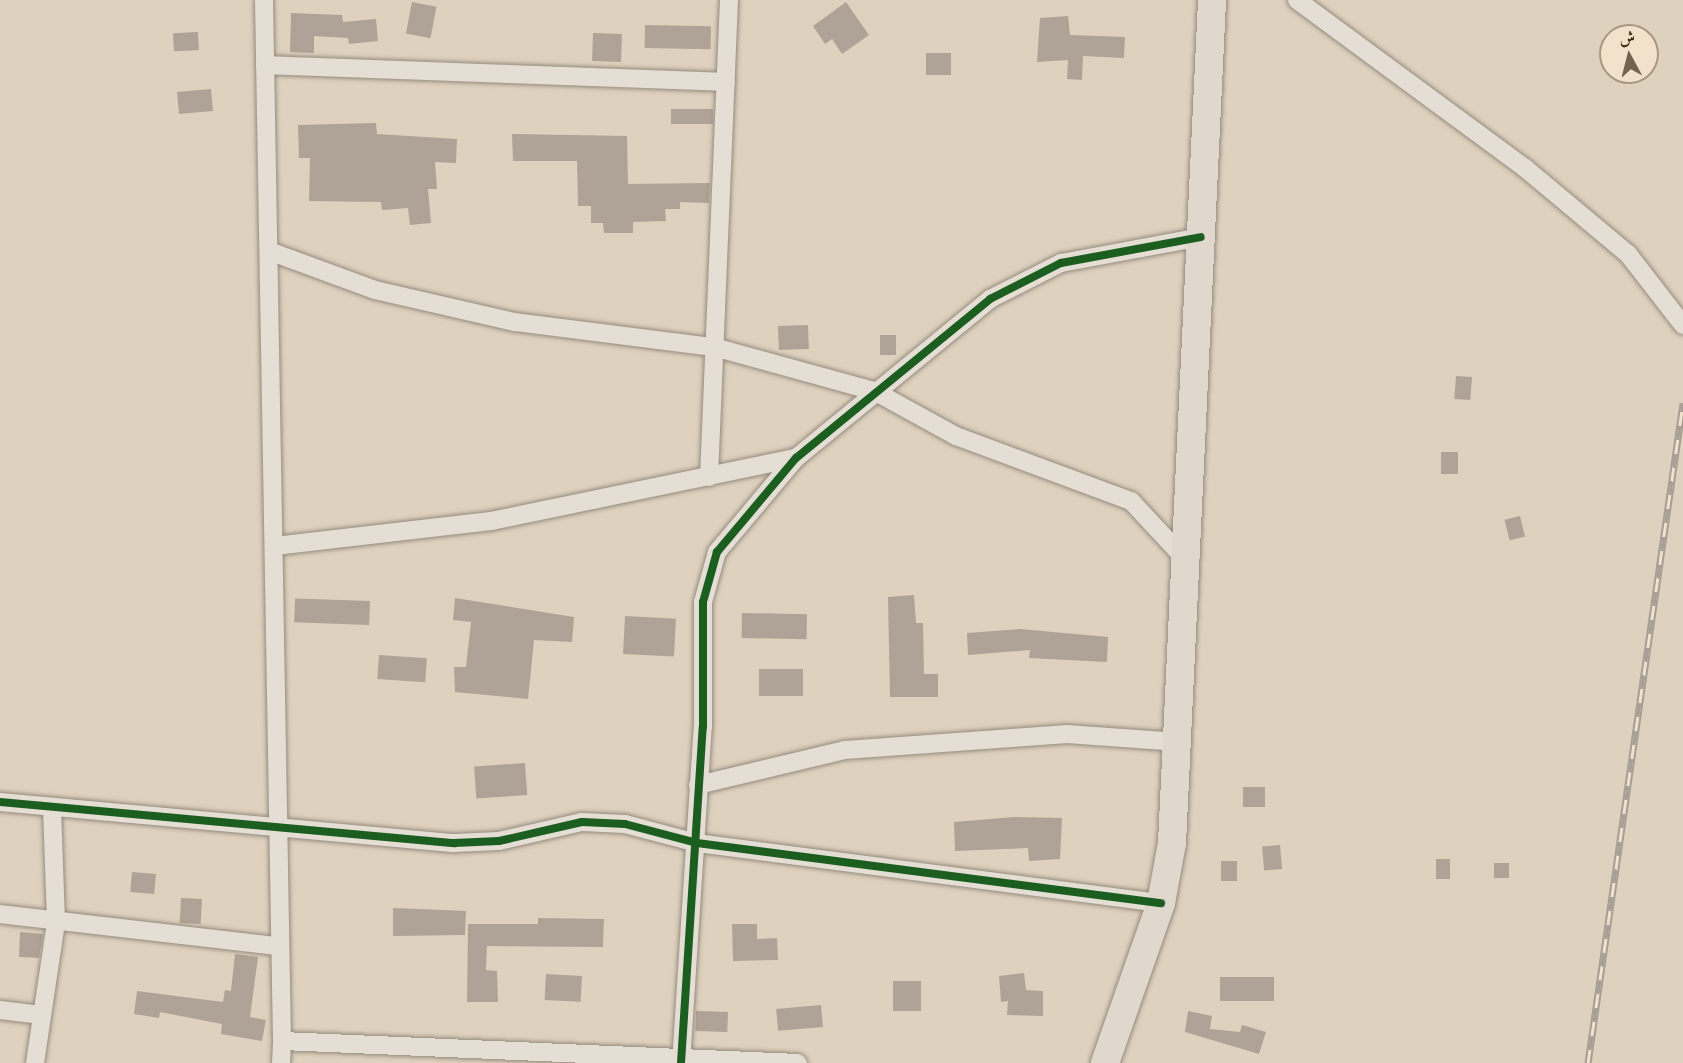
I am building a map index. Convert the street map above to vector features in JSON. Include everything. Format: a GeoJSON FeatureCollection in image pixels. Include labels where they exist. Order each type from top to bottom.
{"type":"FeatureCollection","features":[{"type":"Feature","properties":{"kind":"main road"},"geometry":{"type":"LineString","coordinates":[[1105,1063],[1161,903],[1179,742],[1212,0]]}},
{"type":"Feature","properties":{"kind":"street"},"geometry":{"type":"LineString","coordinates":[[264,0],[275,546],[277,946],[281,1063]]}},
{"type":"Feature","properties":{"kind":"street"},"geometry":{"type":"LineString","coordinates":[[709,477],[729,0]]}},
{"type":"Feature","properties":{"kind":"street"},"geometry":{"type":"LineString","coordinates":[[1297,0],[1525,168],[1628,254],[1683,325]]}},
{"type":"Feature","properties":{"kind":"street"},"geometry":{"type":"LineString","coordinates":[[265,65],[726,82]]}},
{"type":"Feature","properties":{"kind":"street"},"geometry":{"type":"LineString","coordinates":[[681,1059],[697,843],[703,602],[717,552],[796,458],[874,391],[990,299],[1062,263],[1201,237]]}},
{"type":"Feature","properties":{"kind":"street"},"geometry":{"type":"LineString","coordinates":[[269,250],[375,290],[515,321],[714,347],[874,391],[956,436],[1131,501],[1186,560]]}},
{"type":"Feature","properties":{"kind":"street"},"geometry":{"type":"LineString","coordinates":[[275,546],[480,522],[796,458]]}},
{"type":"Feature","properties":{"kind":"street"},"geometry":{"type":"LineString","coordinates":[[698,784],[844,750],[1067,734],[1179,742]]}},
{"type":"Feature","properties":{"kind":"street"},"geometry":{"type":"LineString","coordinates":[[0,802],[278,830],[454,843],[500,841],[582,822],[625,824],[697,843],[1161,903]]}},
{"type":"Feature","properties":{"kind":"street"},"geometry":{"type":"LineString","coordinates":[[35,1063],[57,922],[52,809]]}},
{"type":"Feature","properties":{"kind":"street"},"geometry":{"type":"LineString","coordinates":[[0,914],[277,946]]}},
{"type":"Feature","properties":{"kind":"street"},"geometry":{"type":"LineString","coordinates":[[0,1010],[42,1015]]}},
{"type":"Feature","properties":{"kind":"street"},"geometry":{"type":"LineString","coordinates":[[282,1041],[798,1063]]}},
{"type":"Feature","properties":{"kind":"building"},"geometry":{"type":"Polygon","coordinates":[[[412,2],[437,7],[430,38],[406,33],[412,2]]]}},
{"type":"Feature","properties":{"kind":"building"},"geometry":{"type":"Polygon","coordinates":[[[846,2],[869,35],[842,54],[832,39],[825,44],[813,26],[846,2]]]}},
{"type":"Feature","properties":{"kind":"building"},"geometry":{"type":"Polygon","coordinates":[[[291,13],[342,15],[343,22],[376,19],[378,41],[349,44],[348,38],[314,36],[314,53],[290,52],[291,13]]]}},
{"type":"Feature","properties":{"kind":"building"},"geometry":{"type":"Polygon","coordinates":[[[1068,16],[1070,35],[1125,37],[1124,58],[1083,56],[1082,80],[1067,79],[1068,60],[1037,62],[1040,18],[1068,16]]]}},
{"type":"Feature","properties":{"kind":"building"},"geometry":{"type":"Polygon","coordinates":[[[645,25],[711,26],[711,49],[645,48],[645,25]]]}},
{"type":"Feature","properties":{"kind":"building"},"geometry":{"type":"Polygon","coordinates":[[[198,32],[199,50],[174,51],[173,33],[198,32]]]}},
{"type":"Feature","properties":{"kind":"building"},"geometry":{"type":"Polygon","coordinates":[[[593,33],[622,34],[621,62],[592,61],[593,33]]]}},
{"type":"Feature","properties":{"kind":"building"},"geometry":{"type":"Polygon","coordinates":[[[926,53],[951,53],[951,75],[926,75],[926,53]]]}},
{"type":"Feature","properties":{"kind":"building"},"geometry":{"type":"Polygon","coordinates":[[[211,89],[213,111],[179,114],[177,92],[211,89]]]}},
{"type":"Feature","properties":{"kind":"building"},"geometry":{"type":"Polygon","coordinates":[[[671,109],[713,109],[713,124],[671,124],[671,109]]]}},
{"type":"Feature","properties":{"kind":"building"},"geometry":{"type":"Polygon","coordinates":[[[376,123],[377,134],[457,139],[456,163],[435,162],[437,189],[428,189],[431,223],[410,225],[408,208],[382,210],[381,202],[309,201],[310,158],[299,158],[298,125],[376,123]]]}},
{"type":"Feature","properties":{"kind":"building"},"geometry":{"type":"Polygon","coordinates":[[[512,134],[627,136],[628,184],[710,183],[709,203],[680,202],[680,209],[665,209],[666,221],[633,222],[633,233],[604,233],[603,223],[591,223],[591,206],[578,206],[577,161],[513,161],[512,134]]]}},
{"type":"Feature","properties":{"kind":"building"},"geometry":{"type":"Polygon","coordinates":[[[808,325],[809,349],[779,350],[778,326],[808,325]]]}},
{"type":"Feature","properties":{"kind":"building"},"geometry":{"type":"Polygon","coordinates":[[[880,335],[896,335],[896,355],[880,355],[880,335]]]}},
{"type":"Feature","properties":{"kind":"building"},"geometry":{"type":"Polygon","coordinates":[[[1456,376],[1472,377],[1470,400],[1454,399],[1456,376]]]}},
{"type":"Feature","properties":{"kind":"building"},"geometry":{"type":"Polygon","coordinates":[[[1441,452],[1458,452],[1458,474],[1441,474],[1441,452]]]}},
{"type":"Feature","properties":{"kind":"building"},"geometry":{"type":"Polygon","coordinates":[[[1520,516],[1525,536],[1510,540],[1504,520],[1520,516]]]}},
{"type":"Feature","properties":{"kind":"building"},"geometry":{"type":"Polygon","coordinates":[[[914,595],[916,623],[923,623],[924,674],[938,674],[938,697],[890,697],[888,597],[914,595]]]}},
{"type":"Feature","properties":{"kind":"building"},"geometry":{"type":"Polygon","coordinates":[[[295,598],[370,601],[369,625],[294,622],[295,598]]]}},
{"type":"Feature","properties":{"kind":"building"},"geometry":{"type":"Polygon","coordinates":[[[455,598],[574,617],[572,642],[534,640],[528,699],[455,692],[454,667],[466,667],[471,622],[453,620],[455,598]]]}},
{"type":"Feature","properties":{"kind":"building"},"geometry":{"type":"Polygon","coordinates":[[[742,613],[807,614],[807,639],[742,638],[742,613]]]}},
{"type":"Feature","properties":{"kind":"building"},"geometry":{"type":"Polygon","coordinates":[[[625,616],[676,619],[674,657],[623,654],[625,616]]]}},
{"type":"Feature","properties":{"kind":"building"},"geometry":{"type":"Polygon","coordinates":[[[1020,629],[1108,637],[1107,662],[1029,658],[1030,650],[968,655],[967,633],[1020,629]]]}},
{"type":"Feature","properties":{"kind":"building"},"geometry":{"type":"Polygon","coordinates":[[[379,655],[427,658],[425,682],[377,679],[379,655]]]}},
{"type":"Feature","properties":{"kind":"building"},"geometry":{"type":"Polygon","coordinates":[[[759,669],[803,669],[803,696],[759,696],[759,669]]]}},
{"type":"Feature","properties":{"kind":"building"},"geometry":{"type":"Polygon","coordinates":[[[525,763],[527,795],[476,798],[474,767],[525,763]]]}},
{"type":"Feature","properties":{"kind":"building"},"geometry":{"type":"Polygon","coordinates":[[[1243,787],[1265,787],[1265,807],[1243,807],[1243,787]]]}},
{"type":"Feature","properties":{"kind":"building"},"geometry":{"type":"Polygon","coordinates":[[[1014,817],[1062,818],[1060,859],[1029,861],[1028,848],[955,851],[954,822],[1014,817]]]}},
{"type":"Feature","properties":{"kind":"building"},"geometry":{"type":"Polygon","coordinates":[[[1280,845],[1282,869],[1264,870],[1262,847],[1280,845]]]}},
{"type":"Feature","properties":{"kind":"building"},"geometry":{"type":"Polygon","coordinates":[[[1436,859],[1450,859],[1450,879],[1436,879],[1436,859]]]}},
{"type":"Feature","properties":{"kind":"building"},"geometry":{"type":"Polygon","coordinates":[[[1221,861],[1237,861],[1237,881],[1221,881],[1221,861]]]}},
{"type":"Feature","properties":{"kind":"building"},"geometry":{"type":"Polygon","coordinates":[[[1494,863],[1509,863],[1509,878],[1494,878],[1494,863]]]}},
{"type":"Feature","properties":{"kind":"building"},"geometry":{"type":"Polygon","coordinates":[[[132,872],[156,874],[154,894],[130,892],[132,872]]]}},
{"type":"Feature","properties":{"kind":"building"},"geometry":{"type":"Polygon","coordinates":[[[181,898],[202,899],[201,924],[180,923],[181,898]]]}},
{"type":"Feature","properties":{"kind":"building"},"geometry":{"type":"Polygon","coordinates":[[[393,908],[466,911],[465,935],[393,936],[393,908]]]}},
{"type":"Feature","properties":{"kind":"building"},"geometry":{"type":"Polygon","coordinates":[[[538,918],[604,919],[603,947],[487,946],[486,970],[497,971],[498,1002],[467,1002],[468,924],[538,924],[538,918]]]}},
{"type":"Feature","properties":{"kind":"building"},"geometry":{"type":"Polygon","coordinates":[[[732,924],[757,924],[757,939],[777,938],[778,960],[733,961],[732,924]]]}},
{"type":"Feature","properties":{"kind":"building"},"geometry":{"type":"Polygon","coordinates":[[[20,932],[43,934],[39,958],[19,957],[20,932]]]}},
{"type":"Feature","properties":{"kind":"building"},"geometry":{"type":"Polygon","coordinates":[[[235,954],[258,957],[250,1017],[266,1020],[262,1041],[221,1034],[222,1024],[160,1012],[159,1018],[134,1014],[137,991],[223,1002],[225,990],[231,991],[235,954]]]}},
{"type":"Feature","properties":{"kind":"building"},"geometry":{"type":"Polygon","coordinates":[[[1024,973],[1026,990],[1043,991],[1043,1016],[1007,1015],[1008,1001],[1001,1002],[999,976],[1024,973]]]}},
{"type":"Feature","properties":{"kind":"building"},"geometry":{"type":"Polygon","coordinates":[[[546,974],[582,976],[581,1002],[545,1000],[546,974]]]}},
{"type":"Feature","properties":{"kind":"building"},"geometry":{"type":"Polygon","coordinates":[[[1220,977],[1274,977],[1274,1001],[1220,1001],[1220,977]]]}},
{"type":"Feature","properties":{"kind":"building"},"geometry":{"type":"Polygon","coordinates":[[[893,981],[921,981],[921,1011],[893,1011],[893,981]]]}},
{"type":"Feature","properties":{"kind":"building"},"geometry":{"type":"Polygon","coordinates":[[[821,1005],[823,1027],[778,1031],[776,1009],[821,1005]]]}},
{"type":"Feature","properties":{"kind":"building"},"geometry":{"type":"Polygon","coordinates":[[[696,1011],[728,1012],[727,1032],[695,1031],[696,1011]]]}},
{"type":"Feature","properties":{"kind":"building"},"geometry":{"type":"Polygon","coordinates":[[[1188,1011],[1212,1016],[1210,1029],[1240,1032],[1242,1025],[1266,1032],[1259,1054],[1185,1032],[1188,1011]]]}},
{"type":"Feature","properties":{"kind":"railway"},"geometry":{"type":"LineString","coordinates":[[1588,1063],[1683,403]]}},
{"type":"Feature","properties":{"kind":"cycle path"},"geometry":{"type":"LineString","coordinates":[[681,1063],[703,727],[703,602],[717,552],[796,458],[990,299],[1061,263],[1201,237]]}},
{"type":"Feature","properties":{"kind":"cycle path"},"geometry":{"type":"LineString","coordinates":[[0,802],[454,843],[499,841],[582,822],[625,824],[697,843],[1161,903]]}}]}
